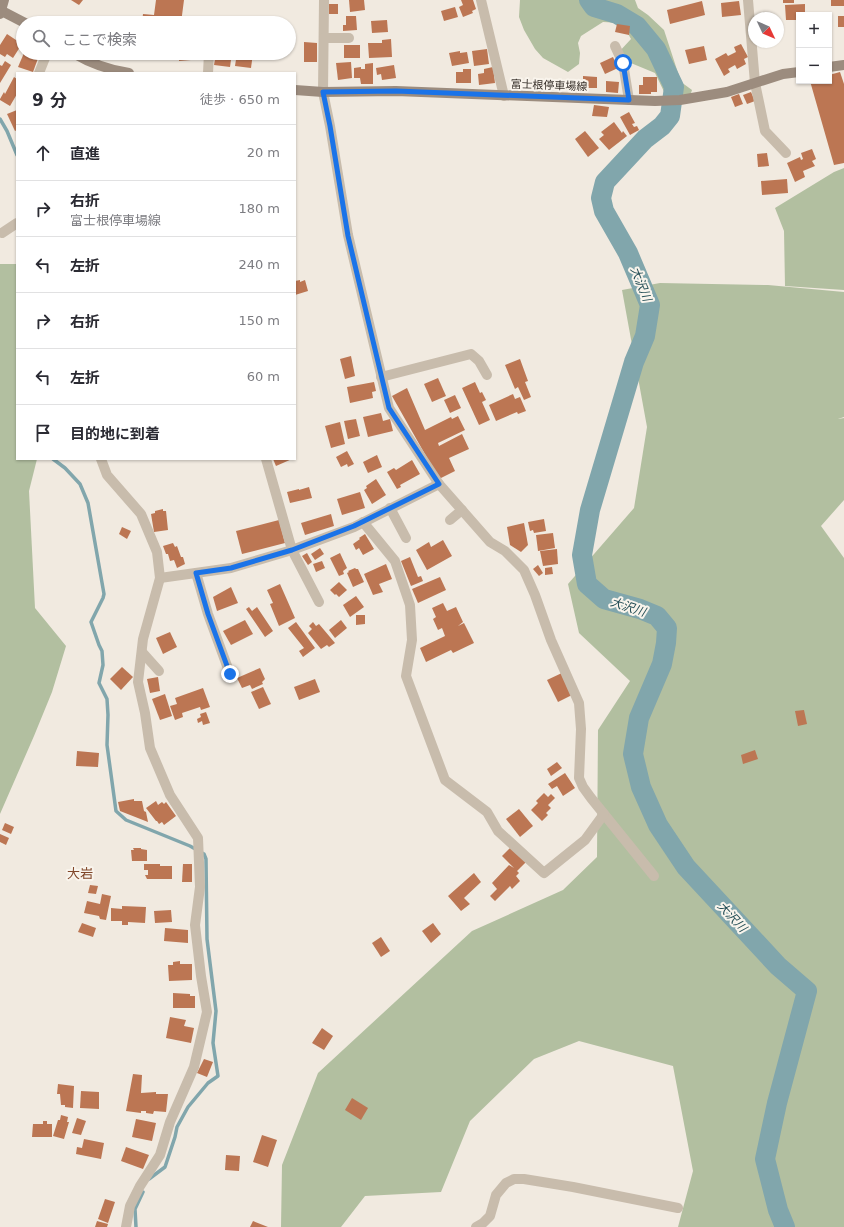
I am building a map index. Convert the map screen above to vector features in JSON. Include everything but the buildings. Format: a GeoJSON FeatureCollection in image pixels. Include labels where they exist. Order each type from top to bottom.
{"type":"FeatureCollection","features":[{"type":"Feature","properties":{"kind":"main road"},"geometry":{"type":"LineString","coordinates":[[4,0],[1,11],[16,18]]}},
{"type":"Feature","properties":{"kind":"main road"},"geometry":{"type":"LineString","coordinates":[[84,60],[122,72]]}},
{"type":"Feature","properties":{"kind":"main road"},"geometry":{"type":"LineString","coordinates":[[832,67],[844,65]]}},
{"type":"Feature","properties":{"kind":"main road","name":"富士根停車場線"},"geometry":{"type":"LineString","coordinates":[[296,90],[323,92],[396,91],[655,101],[680,100],[728,92],[783,74],[796,72]]}},
{"type":"Feature","properties":{"kind":"street"},"geometry":{"type":"LineString","coordinates":[[324,0],[323,92],[348,236],[389,408],[439,484],[490,542],[505,551],[524,570],[535,595],[551,640],[579,703],[581,729],[579,778],[583,787],[654,876]]}},
{"type":"Feature","properties":{"kind":"street"},"geometry":{"type":"LineString","coordinates":[[482,0],[504,96]]}},
{"type":"Feature","properties":{"kind":"street"},"geometry":{"type":"LineString","coordinates":[[748,0],[755,83],[765,131],[786,154]]}},
{"type":"Feature","properties":{"kind":"street"},"geometry":{"type":"LineString","coordinates":[[324,38],[349,38]]}},
{"type":"Feature","properties":{"kind":"street"},"geometry":{"type":"LineString","coordinates":[[615,46],[623,63],[629,100]]}},
{"type":"Feature","properties":{"kind":"street"},"geometry":{"type":"LineString","coordinates":[[39,72],[44,60]]}},
{"type":"Feature","properties":{"kind":"street"},"geometry":{"type":"LineString","coordinates":[[208,72],[209,60]]}},
{"type":"Feature","properties":{"kind":"street"},"geometry":{"type":"LineString","coordinates":[[2,233],[16,224]]}},
{"type":"Feature","properties":{"kind":"street"},"geometry":{"type":"LineString","coordinates":[[381,377],[471,354],[480,361],[487,376]]}},
{"type":"Feature","properties":{"kind":"street"},"geometry":{"type":"LineString","coordinates":[[101,460],[107,475],[141,514],[157,552],[160,578],[143,639],[138,682],[150,748],[170,795],[198,838],[200,887],[195,925],[207,1012],[194,1067],[170,1122],[160,1156],[140,1186],[130,1206],[126,1227]]}},
{"type":"Feature","properties":{"kind":"street"},"geometry":{"type":"LineString","coordinates":[[266,460],[292,550],[319,602]]}},
{"type":"Feature","properties":{"kind":"street"},"geometry":{"type":"LineString","coordinates":[[160,578],[231,568],[292,550],[363,522],[439,484]]}},
{"type":"Feature","properties":{"kind":"street"},"geometry":{"type":"LineString","coordinates":[[390,508],[406,538]]}},
{"type":"Feature","properties":{"kind":"street"},"geometry":{"type":"LineString","coordinates":[[450,520],[462,510]]}},
{"type":"Feature","properties":{"kind":"street"},"geometry":{"type":"LineString","coordinates":[[363,522],[395,561],[410,606],[412,640],[406,676],[445,780],[487,812],[498,831],[544,873],[585,840],[604,814]]}},
{"type":"Feature","properties":{"kind":"street"},"geometry":{"type":"LineString","coordinates":[[196,573],[208,614],[230,674]]}},
{"type":"Feature","properties":{"kind":"street"},"geometry":{"type":"LineString","coordinates":[[142,652],[159,671]]}},
{"type":"Feature","properties":{"kind":"street"},"geometry":{"type":"LineString","coordinates":[[476,1227],[490,1216],[496,1195],[506,1183],[514,1179],[524,1179],[559,1185],[678,1208]]}},
{"type":"Feature","properties":{"kind":"green space"},"geometry":{"type":"Polygon","coordinates":[[[520,0],[635,0],[638,8],[664,30],[681,82],[692,90],[690,96],[669,102],[655,73],[626,61],[618,53],[631,39],[622,23],[603,22],[581,36],[578,43],[580,53],[579,64],[568,72],[543,58],[535,49],[524,30],[519,17],[520,0]]]}},
{"type":"Feature","properties":{"kind":"green space"},"geometry":{"type":"Polygon","coordinates":[[[844,168],[844,290],[785,286],[784,231],[775,208],[834,172],[844,168]]]}},
{"type":"Feature","properties":{"kind":"green space"},"geometry":{"type":"Polygon","coordinates":[[[0,264],[16,264],[16,460],[37,460],[29,491],[35,608],[66,646],[52,692],[0,814],[0,264]]]}},
{"type":"Feature","properties":{"kind":"green space"},"geometry":{"type":"Polygon","coordinates":[[[660,283],[768,285],[844,292],[844,417],[838,419],[844,418],[844,500],[821,526],[844,558],[844,1227],[678,1227],[693,1171],[673,1066],[579,1041],[534,1059],[470,1121],[441,1192],[365,1196],[341,1227],[281,1227],[282,1165],[318,1073],[472,931],[563,890],[597,857],[598,730],[630,681],[579,633],[568,584],[634,508],[647,427],[622,290],[660,283]]]}},
{"type":"Feature","properties":{"kind":"waterway","name":"大沢川"},"geometry":{"type":"LineString","coordinates":[[589,0],[594,7],[617,14],[637,26],[656,49],[674,87],[670,116],[662,126],[645,139],[605,182],[601,198],[604,211],[628,253],[650,305],[645,336],[634,362],[590,510],[582,555],[587,584],[604,599],[640,609],[657,616],[667,628],[662,664],[639,718],[633,754],[641,787],[658,825],[686,867],[778,966],[807,991],[777,1103],[765,1159],[778,1210],[785,1227]]}},
{"type":"Feature","properties":{"kind":"waterway"},"geometry":{"type":"LineString","coordinates":[[0,119],[16,153]]}},
{"type":"Feature","properties":{"kind":"waterway"},"geometry":{"type":"LineString","coordinates":[[54,460],[65,468],[80,484],[88,503],[104,594],[91,622],[102,651],[103,665],[99,683],[107,699],[107,745],[116,811],[126,820],[190,846],[204,854],[206,859],[207,939],[216,1011],[213,1043],[218,1076],[208,1083],[188,1107],[177,1127],[165,1167],[149,1179]]}},
{"type":"Feature","properties":{"kind":"waterway"},"geometry":{"type":"LineString","coordinates":[[136,1227],[135,1209],[143,1192]]}},
{"type":"Feature","properties":{"kind":"district","name":"大岩"},"geometry":{"type":"Point","coordinates":[80,873]}},
{"type":"Feature","properties":{"kind":"route"},"geometry":{"type":"LineString","coordinates":[[230,674],[208,614],[196,573],[231,568],[292,550],[354,526],[439,484],[389,408],[348,236],[323,92],[396,91],[629,100],[623,63]]}}]}
